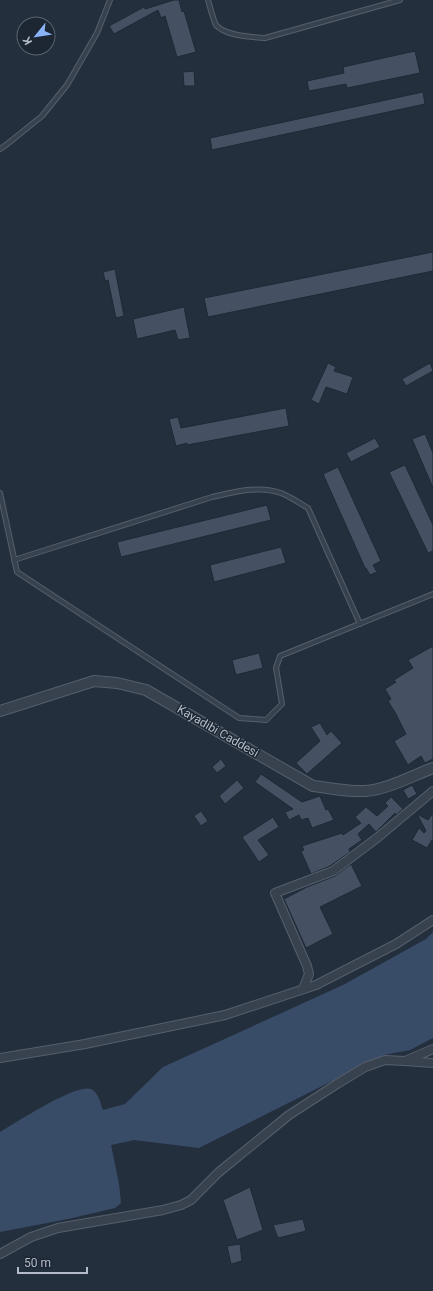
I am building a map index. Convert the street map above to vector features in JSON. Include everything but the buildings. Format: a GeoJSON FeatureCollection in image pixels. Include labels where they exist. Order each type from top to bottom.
{"type":"FeatureCollection","features":[{"type":"Feature","properties":{"kind":"street","name":"Kayadibi Caddesi"},"geometry":{"type":"LineString","coordinates":[[0,711],[94,681],[117,683],[146,690],[313,786],[341,790],[366,791],[390,785],[433,768]]}},
{"type":"Feature","properties":{"kind":"street"},"geometry":{"type":"LineString","coordinates":[[303,989],[309,974],[307,966],[275,893],[333,871],[377,838],[433,791]]}},
{"type":"Feature","properties":{"kind":"street"},"geometry":{"type":"LineString","coordinates":[[0,1058],[85,1044],[225,1015],[316,985],[396,944],[433,920]]}},
{"type":"Feature","properties":{"kind":"street"},"geometry":{"type":"LineString","coordinates":[[405,1061],[433,1049]]}},
{"type":"Feature","properties":{"kind":"street"},"geometry":{"type":"LineString","coordinates":[[0,1254],[31,1237],[58,1228],[163,1210],[181,1205],[191,1200],[219,1172],[289,1115],[365,1067],[385,1060],[433,1063]]}},
{"type":"Feature","properties":{"kind":"lane"},"geometry":{"type":"LineString","coordinates":[[0,149],[42,116],[67,85],[97,33],[110,0]]}},
{"type":"Feature","properties":{"kind":"lane"},"geometry":{"type":"LineString","coordinates":[[208,0],[216,24],[222,29],[243,36],[265,38],[400,0]]}},
{"type":"Feature","properties":{"kind":"lane"},"geometry":{"type":"LineString","coordinates":[[14,560],[212,497],[262,489],[280,492],[308,508],[360,624]]}},
{"type":"Feature","properties":{"kind":"lane"},"geometry":{"type":"LineString","coordinates":[[0,493],[17,572],[239,718],[266,720],[282,704],[276,668],[280,656],[433,594]]}},
{"type":"Feature","properties":{"kind":"water"},"geometry":{"type":"Polygon","coordinates":[[[433,932],[433,1038],[410,1050],[384,1055],[199,1148],[134,1140],[111,1145],[119,1184],[121,1203],[115,1208],[0,1232],[0,1132],[46,1105],[73,1092],[83,1089],[91,1089],[96,1093],[103,1110],[125,1104],[163,1067],[343,985],[426,939],[433,932]]]}}]}
